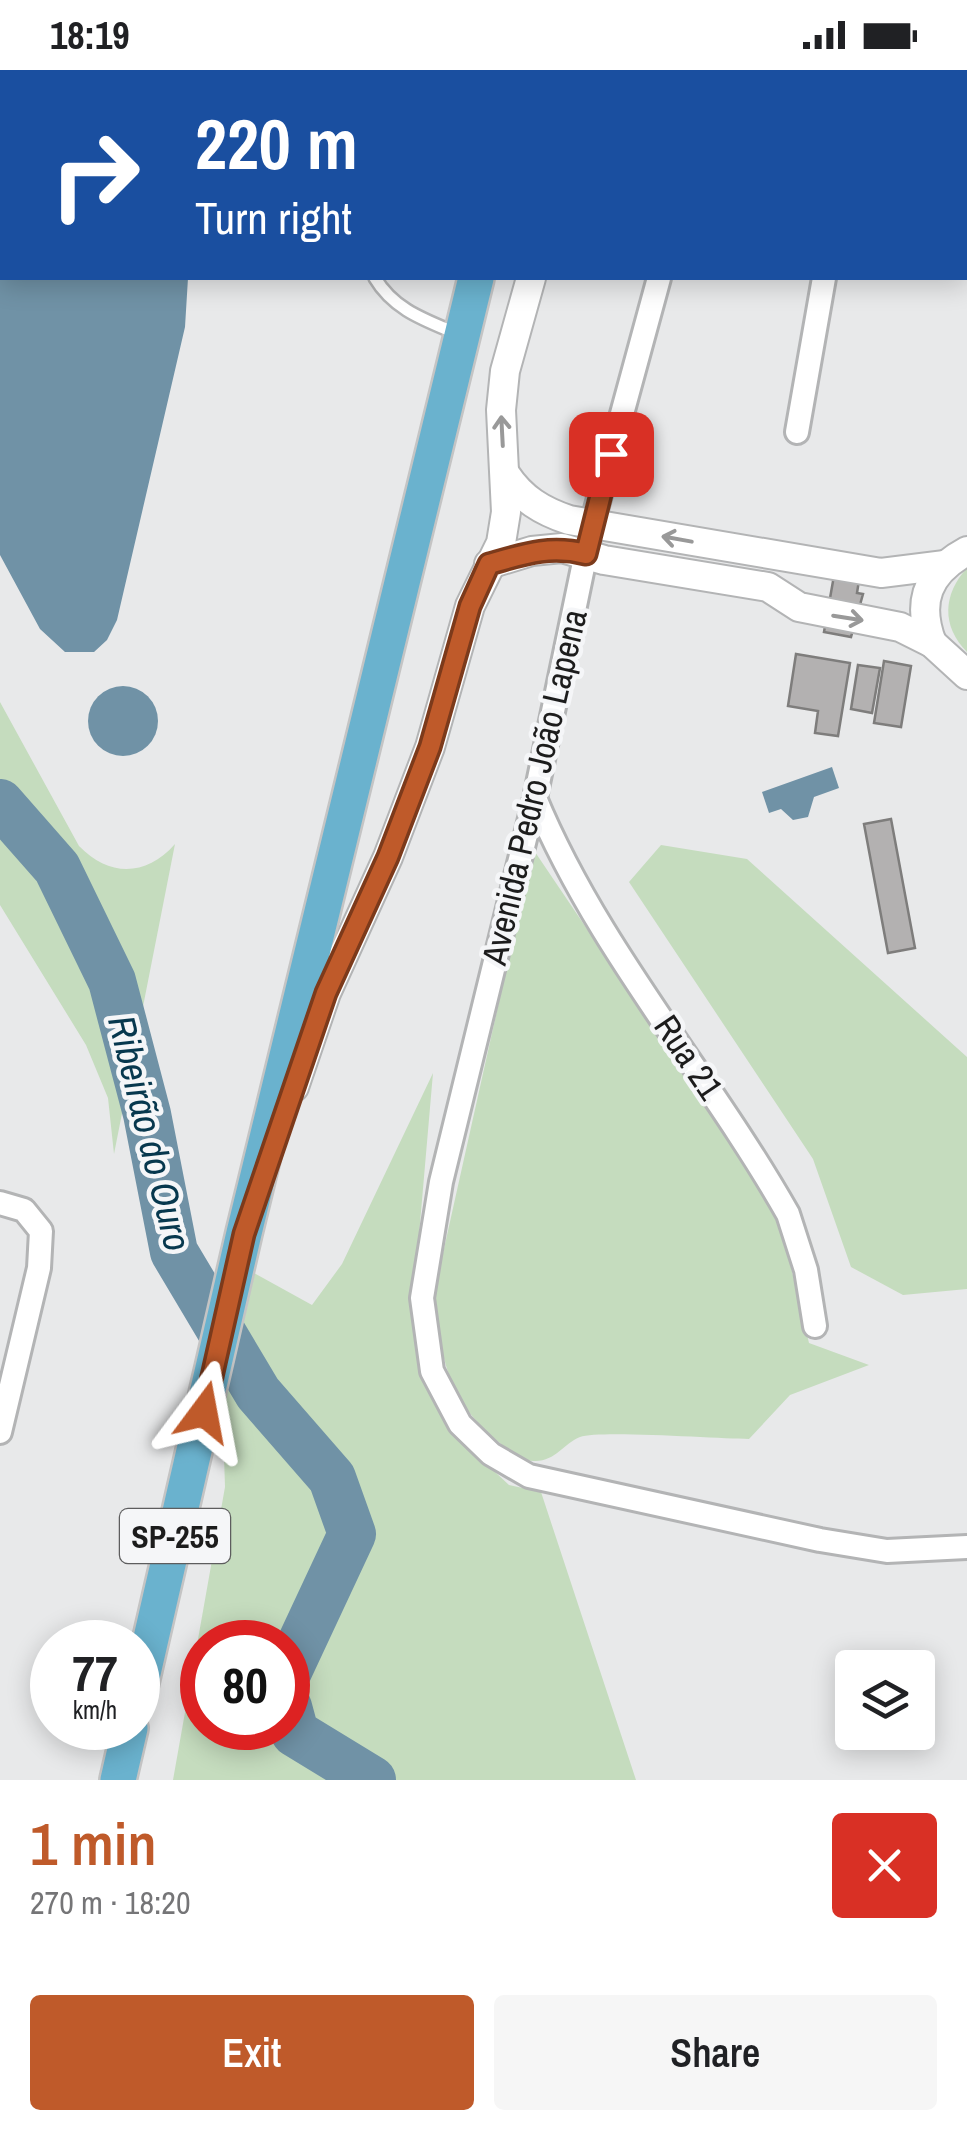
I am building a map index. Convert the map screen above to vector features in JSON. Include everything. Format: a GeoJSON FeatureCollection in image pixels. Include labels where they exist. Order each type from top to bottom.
{"type":"FeatureCollection","features":[{"type":"Feature","properties":{"kind":"highway","name":"SP-255"},"geometry":{"type":"LineString","coordinates":[[155,1620],[241,1246],[476,280]]}},
{"type":"Feature","properties":{"kind":"highway"},"geometry":{"type":"LineString","coordinates":[[118,1780],[125,1750]]}},
{"type":"Feature","properties":{"kind":"street"},"geometry":{"type":"LineString","coordinates":[[241,1246],[326,993],[388,857],[430,747],[470,606],[501,543],[506,475],[501,410],[506,371],[530,280]]}},
{"type":"Feature","properties":{"kind":"street","name":"Avenida Pedro João Lapena"},"geometry":{"type":"LineString","coordinates":[[658,280],[592,524],[535,798],[441,1182],[422,1298],[432,1371],[460,1424],[490,1454],[529,1476],[577,1490],[820,1540],[887,1550],[967,1546]]}},
{"type":"Feature","properties":{"kind":"street"},"geometry":{"type":"LineString","coordinates":[[797,432],[824,280]]}},
{"type":"Feature","properties":{"kind":"street"},"geometry":{"type":"LineString","coordinates":[[506,475],[518,493],[547,513],[592,524],[880,573],[956,558]]}},
{"type":"Feature","properties":{"kind":"street"},"geometry":{"type":"LineString","coordinates":[[489,564],[532,551],[562,548],[768,586],[799,607],[900,628],[932,643],[967,675]]}},
{"type":"Feature","properties":{"kind":"street"},"geometry":{"type":"LineString","coordinates":[[768,586],[773,556]]}},
{"type":"Feature","properties":{"kind":"street"},"geometry":{"type":"LineString","coordinates":[[932,643],[923,602],[926,588],[956,558]]}},
{"type":"Feature","properties":{"kind":"street","name":"Rua 21"},"geometry":{"type":"LineString","coordinates":[[535,798],[556,850],[594,913],[788,1214],[806,1270],[815,1326]]}},
{"type":"Feature","properties":{"kind":"street"},"geometry":{"type":"LineString","coordinates":[[0,1203],[24,1210],[41,1232],[39,1268],[0,1432]]}},
{"type":"Feature","properties":{"kind":"lane"},"geometry":{"type":"LineString","coordinates":[[376,280],[386,297],[401,307],[462,335]]}},
{"type":"Feature","properties":{"kind":"green space"},"geometry":{"type":"Polygon","coordinates":[[[967,568],[967,652],[953,632],[948,610],[953,588],[967,568]]]}},
{"type":"Feature","properties":{"kind":"green space"},"geometry":{"type":"Polygon","coordinates":[[[0,702],[79,846],[91,856],[115,868],[127,869],[152,863],[175,844],[114,1154],[108,1098],[86,1045],[0,905],[0,702]]]}},
{"type":"Feature","properties":{"kind":"green space"},"geometry":{"type":"Polygon","coordinates":[[[661,845],[747,859],[967,1057],[967,1289],[903,1295],[851,1267],[813,1159],[629,882],[661,845]]]}},
{"type":"Feature","properties":{"kind":"green space"},"geometry":{"type":"Polygon","coordinates":[[[533,849],[762,1188],[784,1238],[809,1343],[869,1365],[790,1395],[749,1439],[592,1435],[574,1440],[548,1459],[529,1461],[512,1453],[468,1411],[449,1375],[435,1289],[533,849]]]}},
{"type":"Feature","properties":{"kind":"green space"},"geometry":{"type":"Polygon","coordinates":[[[433,1073],[413,1304],[435,1399],[462,1441],[509,1485],[541,1492],[636,1780],[173,1780],[180,1741],[180,1750],[310,1750],[310,1620],[201,1620],[225,1487],[222,1396],[252,1272],[312,1305],[342,1264],[433,1073]]]}},
{"type":"Feature","properties":{"kind":"water"},"geometry":{"type":"Polygon","coordinates":[[[0,280],[188,280],[185,327],[117,620],[107,640],[94,652],[65,652],[40,629],[0,555],[0,280]]]}},
{"type":"Feature","properties":{"kind":"water"},"geometry":{"type":"Polygon","coordinates":[[[123,686],[148,696],[158,721],[148,746],[123,756],[98,746],[88,721],[98,696],[123,686]]]}},
{"type":"Feature","properties":{"kind":"water"},"geometry":{"type":"Polygon","coordinates":[[[832,767],[839,788],[814,797],[808,817],[793,820],[781,809],[769,813],[762,792],[832,767]]]}},
{"type":"Feature","properties":{"kind":"building"},"geometry":{"type":"Polygon","coordinates":[[[835,570],[860,574],[857,593],[863,594],[851,637],[824,632],[835,570]]]}},
{"type":"Feature","properties":{"kind":"building"},"geometry":{"type":"Polygon","coordinates":[[[796,654],[850,663],[838,736],[815,733],[818,711],[788,706],[796,654]]]}},
{"type":"Feature","properties":{"kind":"building"},"geometry":{"type":"Polygon","coordinates":[[[884,661],[911,666],[901,727],[874,723],[884,661]]]}},
{"type":"Feature","properties":{"kind":"building"},"geometry":{"type":"Polygon","coordinates":[[[858,665],[880,668],[872,713],[851,709],[858,665]]]}},
{"type":"Feature","properties":{"kind":"building"},"geometry":{"type":"Polygon","coordinates":[[[891,819],[915,948],[888,953],[864,824],[891,819]]]}},
{"type":"Feature","properties":{"kind":"waterway","name":"Ribeirão do Ouro"},"geometry":{"type":"LineString","coordinates":[[0,803],[57,868],[112,981],[147,1114],[174,1252],[258,1393],[332,1478],[352,1534],[310,1624]]}},
{"type":"Feature","properties":{"kind":"waterway","name":"Ribeirão do Ouro"},"geometry":{"type":"LineString","coordinates":[[310,1742],[372,1780]]}},
{"type":"Feature","properties":{"kind":"route"},"geometry":{"type":"LineString","coordinates":[[204,1412],[244,1234],[326,993],[388,857],[430,747],[470,606],[489,564],[532,551],[562,548],[586,554],[611,454]]}}]}
